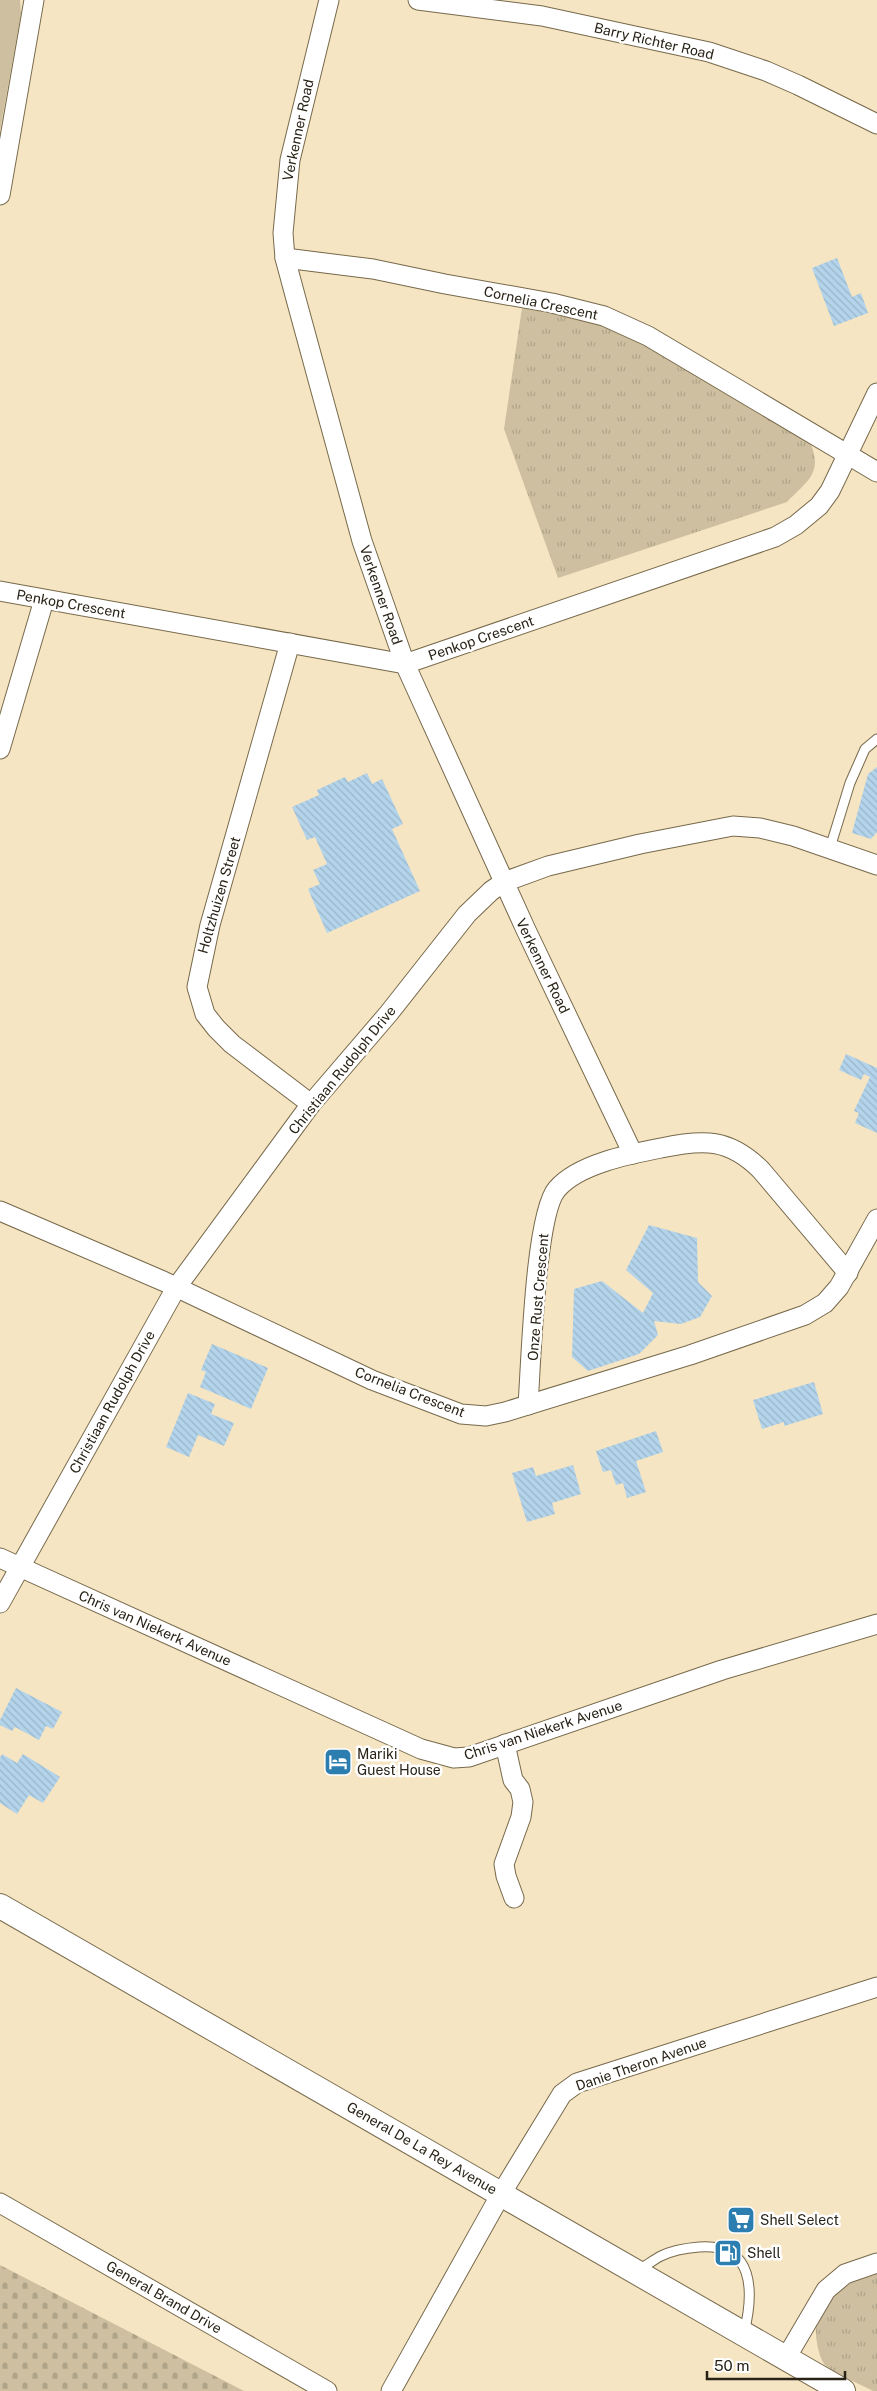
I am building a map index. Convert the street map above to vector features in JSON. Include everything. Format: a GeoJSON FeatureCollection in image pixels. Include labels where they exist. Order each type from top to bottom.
{"type":"FeatureCollection","features":[{"type":"Feature","properties":{"kind":"street"},"geometry":{"type":"LineString","coordinates":[[0,195],[34,0]]}},
{"type":"Feature","properties":{"kind":"street","name":"Verkenner Road"},"geometry":{"type":"LineString","coordinates":[[329,0],[290,160],[283,233],[285,258],[362,541],[405,664],[504,882],[633,1154]]}},
{"type":"Feature","properties":{"kind":"street","name":"Barry Richter Road"},"geometry":{"type":"LineString","coordinates":[[418,0],[542,16],[708,52],[766,71],[798,84],[877,124]]}},
{"type":"Feature","properties":{"kind":"street","name":"Cornelia Crescent"},"geometry":{"type":"LineString","coordinates":[[285,258],[373,269],[552,303],[604,316],[648,336],[877,472]]}},
{"type":"Feature","properties":{"kind":"street","name":"Penkop Crescent"},"geometry":{"type":"LineString","coordinates":[[0,591],[405,664],[775,537],[796,525],[819,506],[830,492],[877,393]]}},
{"type":"Feature","properties":{"kind":"street"},"geometry":{"type":"LineString","coordinates":[[0,749],[44,600]]}},
{"type":"Feature","properties":{"kind":"street","name":"Holtzhuizen Street"},"geometry":{"type":"LineString","coordinates":[[290,643],[210,925],[197,988],[199,1001],[205,1014],[216,1028],[232,1044],[311,1104]]}},
{"type":"Feature","properties":{"kind":"street","name":"Christiaan Rudolph Drive"},"geometry":{"type":"LineString","coordinates":[[0,1603],[176,1288],[311,1104],[389,1013],[467,914],[504,882],[548,866],[590,855],[733,826],[760,828],[830,848],[877,865]]}},
{"type":"Feature","properties":{"kind":"street","name":"Onze Rust Crescent"},"geometry":{"type":"LineString","coordinates":[[528,1405],[539,1252],[549,1202],[555,1190],[570,1178],[600,1164],[633,1154],[682,1143],[709,1141],[736,1150],[761,1170],[848,1273]]}},
{"type":"Feature","properties":{"kind":"street","name":"Cornelia Crescent"},"geometry":{"type":"LineString","coordinates":[[0,1211],[176,1288],[372,1380],[460,1414],[486,1416],[690,1355],[798,1318],[825,1303],[848,1273],[877,1219]]}},
{"type":"Feature","properties":{"kind":"street","name":"Chris van Niekerk Avenue"},"geometry":{"type":"LineString","coordinates":[[0,1558],[441,1756],[454,1758],[469,1757],[722,1670],[877,1624]]}},
{"type":"Feature","properties":{"kind":"street"},"geometry":{"type":"LineString","coordinates":[[505,1744],[513,1780],[520,1789],[523,1802],[522,1817],[504,1864],[514,1898]]}},
{"type":"Feature","properties":{"kind":"street","name":"General De La Rey Avenue"},"geometry":{"type":"LineString","coordinates":[[0,1906],[843,2391]]}},
{"type":"Feature","properties":{"kind":"street","name":"Danie Theron Avenue"},"geometry":{"type":"LineString","coordinates":[[391,2391],[501,2194],[562,2094],[577,2083],[877,1987]]}},
{"type":"Feature","properties":{"kind":"street","name":"General Brand Drive"},"geometry":{"type":"LineString","coordinates":[[0,2203],[327,2391]]}},
{"type":"Feature","properties":{"kind":"street"},"geometry":{"type":"LineString","coordinates":[[786,2358],[826,2290],[845,2274],[877,2263]]}},
{"type":"Feature","properties":{"kind":"lane"},"geometry":{"type":"LineString","coordinates":[[830,848],[850,783],[865,749],[877,739]]}},
{"type":"Feature","properties":{"kind":"lane"},"geometry":{"type":"LineString","coordinates":[[636,2272],[662,2256],[678,2250],[711,2246],[724,2248],[736,2254],[744,2264],[747,2274],[749,2313],[744,2334]]}},
{"type":"Feature","properties":{"kind":"green space"},"geometry":{"type":"Polygon","coordinates":[[[0,0],[20,0],[21,14],[0,130],[0,0]]]}},
{"type":"Feature","properties":{"kind":"green space"},"geometry":{"type":"Polygon","coordinates":[[[522,308],[617,326],[807,435],[815,457],[813,473],[787,502],[558,578],[504,429],[522,308]]]}},
{"type":"Feature","properties":{"kind":"green space"},"geometry":{"type":"Polygon","coordinates":[[[0,2265],[244,2391],[0,2391],[0,2265]]]}},
{"type":"Feature","properties":{"kind":"green space"},"geometry":{"type":"Polygon","coordinates":[[[877,2272],[877,2391],[873,2391],[825,2365],[818,2349],[816,2329],[818,2317],[832,2297],[853,2282],[877,2272]]]}},
{"type":"Feature","properties":{"kind":"building"},"geometry":{"type":"Polygon","coordinates":[[[837,258],[852,297],[861,293],[868,313],[834,326],[812,268],[837,258]]]}},
{"type":"Feature","properties":{"kind":"building"},"geometry":{"type":"Polygon","coordinates":[[[877,767],[877,832],[871,839],[852,833],[868,774],[877,767]]]}},
{"type":"Feature","properties":{"kind":"building"},"geometry":{"type":"Polygon","coordinates":[[[367,773],[372,784],[382,779],[403,824],[392,829],[420,891],[327,933],[308,889],[320,884],[313,870],[327,864],[315,837],[307,840],[292,807],[319,795],[317,790],[345,777],[348,782],[367,773]]]}},
{"type":"Feature","properties":{"kind":"building"},"geometry":{"type":"Polygon","coordinates":[[[846,1054],[877,1068],[877,1133],[855,1123],[859,1113],[854,1111],[870,1077],[864,1074],[861,1080],[839,1070],[846,1054]]]}},
{"type":"Feature","properties":{"kind":"building"},"geometry":{"type":"Polygon","coordinates":[[[649,1225],[697,1238],[698,1282],[712,1296],[700,1317],[681,1324],[654,1321],[658,1335],[639,1354],[588,1371],[572,1357],[574,1289],[602,1281],[643,1313],[653,1293],[626,1270],[649,1225]]]}},
{"type":"Feature","properties":{"kind":"building"},"geometry":{"type":"Polygon","coordinates":[[[212,1344],[268,1368],[251,1409],[200,1387],[206,1372],[201,1370],[212,1344]]]}},
{"type":"Feature","properties":{"kind":"building"},"geometry":{"type":"Polygon","coordinates":[[[814,1382],[823,1414],[784,1426],[784,1422],[762,1429],[753,1400],[814,1382]]]}},
{"type":"Feature","properties":{"kind":"building"},"geometry":{"type":"Polygon","coordinates":[[[188,1393],[215,1404],[211,1414],[234,1423],[224,1446],[198,1435],[189,1457],[166,1447],[188,1393]]]}},
{"type":"Feature","properties":{"kind":"building"},"geometry":{"type":"Polygon","coordinates":[[[656,1431],[663,1452],[636,1461],[646,1492],[627,1498],[623,1483],[616,1485],[611,1470],[603,1472],[596,1451],[656,1431]]]}},
{"type":"Feature","properties":{"kind":"building"},"geometry":{"type":"Polygon","coordinates":[[[573,1465],[581,1494],[552,1503],[555,1514],[527,1522],[512,1473],[533,1467],[536,1476],[573,1465]]]}},
{"type":"Feature","properties":{"kind":"building"},"geometry":{"type":"Polygon","coordinates":[[[16,1688],[62,1712],[53,1729],[46,1726],[39,1740],[15,1727],[12,1731],[0,1725],[0,1720],[16,1688]]]}},
{"type":"Feature","properties":{"kind":"building"},"geometry":{"type":"Polygon","coordinates":[[[2,1754],[17,1763],[23,1754],[60,1777],[43,1803],[29,1795],[17,1814],[0,1803],[0,1758],[2,1754]]]}},
{"type":"Feature","properties":{"kind":"place","name":"Mariki Guest House"},"geometry":{"type":"Point","coordinates":[338,1762]}},
{"type":"Feature","properties":{"kind":"place","name":"Shell Select"},"geometry":{"type":"Point","coordinates":[741,2220]}},
{"type":"Feature","properties":{"kind":"place","name":"Shell"},"geometry":{"type":"Point","coordinates":[728,2253]}}]}
